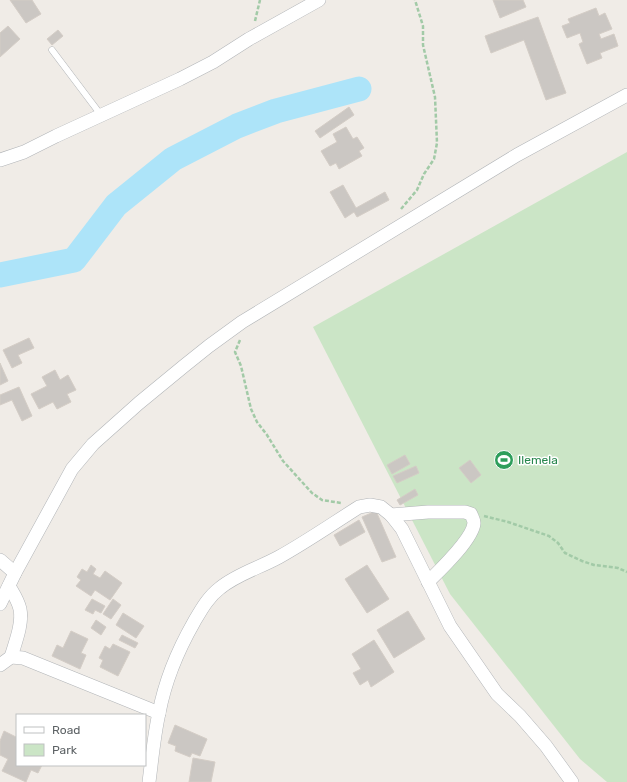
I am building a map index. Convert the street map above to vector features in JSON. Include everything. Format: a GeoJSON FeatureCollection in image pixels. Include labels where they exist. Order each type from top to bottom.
{"type":"FeatureCollection","features":[{"type":"Feature","properties":{"kind":"street"},"geometry":{"type":"LineString","coordinates":[[0,160],[24,152],[101,114],[180,79],[319,0]]}},
{"type":"Feature","properties":{"kind":"street"},"geometry":{"type":"LineString","coordinates":[[0,604],[15,573],[72,469],[93,444],[184,366],[242,322],[517,155],[627,95]]}},
{"type":"Feature","properties":{"kind":"street"},"geometry":{"type":"LineString","coordinates":[[149,782],[159,713],[165,689],[177,656],[206,601],[218,589],[232,579],[289,551],[359,507],[370,505],[381,507],[391,515],[402,529],[450,626],[498,694],[520,716],[546,746],[572,782]]}},
{"type":"Feature","properties":{"kind":"street"},"geometry":{"type":"LineString","coordinates":[[391,515],[428,512],[465,512],[471,514],[474,524],[471,531],[448,563],[428,582]]}},
{"type":"Feature","properties":{"kind":"street"},"geometry":{"type":"LineString","coordinates":[[0,560],[15,573]]}},
{"type":"Feature","properties":{"kind":"street"},"geometry":{"type":"LineString","coordinates":[[0,665],[11,657],[19,627],[20,611],[17,599],[9,586]]}},
{"type":"Feature","properties":{"kind":"street"},"geometry":{"type":"LineString","coordinates":[[11,657],[23,658],[159,713]]}},
{"type":"Feature","properties":{"kind":"lane"},"geometry":{"type":"LineString","coordinates":[[52,50],[101,114]]}},
{"type":"Feature","properties":{"kind":"path"},"geometry":{"type":"LineString","coordinates":[[398,213],[418,190],[424,174],[434,159],[437,142],[435,97],[423,45],[423,26],[415,0]]}},
{"type":"Feature","properties":{"kind":"path"},"geometry":{"type":"LineString","coordinates":[[242,322],[241,337],[235,352],[241,366],[248,397],[257,422],[283,461],[312,493],[322,500],[359,507]]}},
{"type":"Feature","properties":{"kind":"path"},"geometry":{"type":"LineString","coordinates":[[472,517],[483,516],[508,522],[554,539],[570,556],[594,565],[618,568],[627,572]]}},
{"type":"Feature","properties":{"kind":"green space","name":"Ilemela"},"geometry":{"type":"Polygon","coordinates":[[[627,152],[627,782],[607,782],[580,759],[450,594],[313,327],[627,152]]]}},
{"type":"Feature","properties":{"kind":"building"},"geometry":{"type":"Polygon","coordinates":[[[10,0],[32,0],[41,14],[26,23],[10,0]]]}},
{"type":"Feature","properties":{"kind":"building"},"geometry":{"type":"Polygon","coordinates":[[[493,0],[523,0],[526,7],[500,18],[493,0]]]}},
{"type":"Feature","properties":{"kind":"building"},"geometry":{"type":"Polygon","coordinates":[[[596,8],[599,16],[605,13],[612,29],[599,34],[601,39],[614,34],[618,46],[600,53],[602,58],[587,64],[579,44],[583,42],[580,33],[567,38],[562,26],[570,23],[568,19],[596,8]]]}},
{"type":"Feature","properties":{"kind":"building"},"geometry":{"type":"Polygon","coordinates":[[[538,17],[566,93],[546,100],[524,40],[491,53],[485,36],[538,17]]]}},
{"type":"Feature","properties":{"kind":"building"},"geometry":{"type":"Polygon","coordinates":[[[8,26],[20,39],[0,57],[0,33],[8,26]]]}},
{"type":"Feature","properties":{"kind":"building"},"geometry":{"type":"Polygon","coordinates":[[[58,30],[63,36],[52,45],[47,39],[58,30]]]}},
{"type":"Feature","properties":{"kind":"building"},"geometry":{"type":"Polygon","coordinates":[[[349,107],[354,115],[320,138],[315,131],[349,107]]]}},
{"type":"Feature","properties":{"kind":"building"},"geometry":{"type":"Polygon","coordinates":[[[346,127],[353,139],[357,137],[364,148],[359,151],[362,156],[339,169],[336,163],[330,166],[321,151],[337,142],[333,134],[346,127]]]}},
{"type":"Feature","properties":{"kind":"building"},"geometry":{"type":"Polygon","coordinates":[[[343,185],[356,208],[385,192],[389,200],[357,217],[354,212],[345,218],[330,192],[343,185]]]}},
{"type":"Feature","properties":{"kind":"building"},"geometry":{"type":"Polygon","coordinates":[[[29,338],[34,348],[18,355],[22,363],[12,368],[3,350],[29,338]]]}},
{"type":"Feature","properties":{"kind":"building"},"geometry":{"type":"Polygon","coordinates":[[[0,363],[8,381],[0,385],[0,363]]]}},
{"type":"Feature","properties":{"kind":"building"},"geometry":{"type":"Polygon","coordinates":[[[55,370],[60,380],[68,375],[76,390],[67,394],[71,402],[57,409],[53,402],[39,409],[31,394],[47,386],[42,377],[55,370]]]}},
{"type":"Feature","properties":{"kind":"building"},"geometry":{"type":"Polygon","coordinates":[[[19,387],[32,416],[22,421],[12,400],[0,405],[0,395],[19,387]]]}},
{"type":"Feature","properties":{"kind":"building"},"geometry":{"type":"Polygon","coordinates":[[[405,455],[410,464],[392,474],[387,465],[405,455]]]}},
{"type":"Feature","properties":{"kind":"building"},"geometry":{"type":"Polygon","coordinates":[[[470,460],[481,475],[471,483],[459,468],[470,460]]]}},
{"type":"Feature","properties":{"kind":"building"},"geometry":{"type":"Polygon","coordinates":[[[416,466],[419,473],[397,483],[393,476],[416,466]]]}},
{"type":"Feature","properties":{"kind":"building"},"geometry":{"type":"Polygon","coordinates":[[[415,489],[418,495],[400,505],[397,500],[415,489]]]}},
{"type":"Feature","properties":{"kind":"building"},"geometry":{"type":"Polygon","coordinates":[[[376,511],[396,557],[382,562],[362,517],[376,511]]]}},
{"type":"Feature","properties":{"kind":"building"},"geometry":{"type":"Polygon","coordinates":[[[359,520],[365,532],[340,546],[334,535],[359,520]]]}},
{"type":"Feature","properties":{"kind":"building"},"geometry":{"type":"Polygon","coordinates":[[[91,565],[96,569],[93,574],[100,578],[105,571],[122,583],[110,600],[95,590],[91,596],[76,586],[81,580],[77,577],[82,569],[87,572],[91,565]]]}},
{"type":"Feature","properties":{"kind":"building"},"geometry":{"type":"Polygon","coordinates":[[[367,565],[389,599],[367,613],[345,579],[367,565]]]}},
{"type":"Feature","properties":{"kind":"building"},"geometry":{"type":"Polygon","coordinates":[[[92,599],[105,606],[101,613],[95,610],[93,614],[85,610],[92,599]]]}},
{"type":"Feature","properties":{"kind":"building"},"geometry":{"type":"Polygon","coordinates":[[[113,599],[121,605],[111,619],[103,614],[113,599]]]}},
{"type":"Feature","properties":{"kind":"building"},"geometry":{"type":"Polygon","coordinates":[[[408,611],[425,639],[394,658],[377,630],[408,611]]]}},
{"type":"Feature","properties":{"kind":"building"},"geometry":{"type":"Polygon","coordinates":[[[123,613],[144,626],[136,638],[116,625],[123,613]]]}},
{"type":"Feature","properties":{"kind":"building"},"geometry":{"type":"Polygon","coordinates":[[[96,620],[106,627],[101,635],[91,628],[96,620]]]}},
{"type":"Feature","properties":{"kind":"building"},"geometry":{"type":"Polygon","coordinates":[[[71,631],[88,639],[81,653],[86,655],[80,669],[52,656],[57,645],[63,648],[71,631]]]}},
{"type":"Feature","properties":{"kind":"building"},"geometry":{"type":"Polygon","coordinates":[[[122,635],[138,643],[135,648],[119,640],[122,635]]]}},
{"type":"Feature","properties":{"kind":"building"},"geometry":{"type":"Polygon","coordinates":[[[374,640],[394,672],[371,687],[368,680],[360,685],[353,673],[361,669],[352,654],[374,640]]]}},
{"type":"Feature","properties":{"kind":"building"},"geometry":{"type":"Polygon","coordinates":[[[113,644],[130,652],[118,676],[100,667],[103,660],[99,658],[105,646],[110,649],[113,644]]]}},
{"type":"Feature","properties":{"kind":"building"},"geometry":{"type":"Polygon","coordinates":[[[175,725],[207,739],[200,756],[192,753],[190,757],[175,751],[176,746],[168,743],[175,725]]]}},
{"type":"Feature","properties":{"kind":"building"},"geometry":{"type":"Polygon","coordinates":[[[4,731],[16,737],[16,766],[42,766],[38,773],[31,770],[26,782],[2,771],[8,759],[0,755],[0,741],[4,731]]]}},
{"type":"Feature","properties":{"kind":"building"},"geometry":{"type":"Polygon","coordinates":[[[193,758],[215,762],[211,782],[189,782],[193,758]]]}},
{"type":"Feature","properties":{"kind":"waterway"},"geometry":{"type":"LineString","coordinates":[[0,275],[74,260],[116,205],[173,159],[237,126],[276,111],[359,89]]}},
{"type":"Feature","properties":{"kind":"place","name":"Ilemela"},"geometry":{"type":"Point","coordinates":[504,460]}}]}
